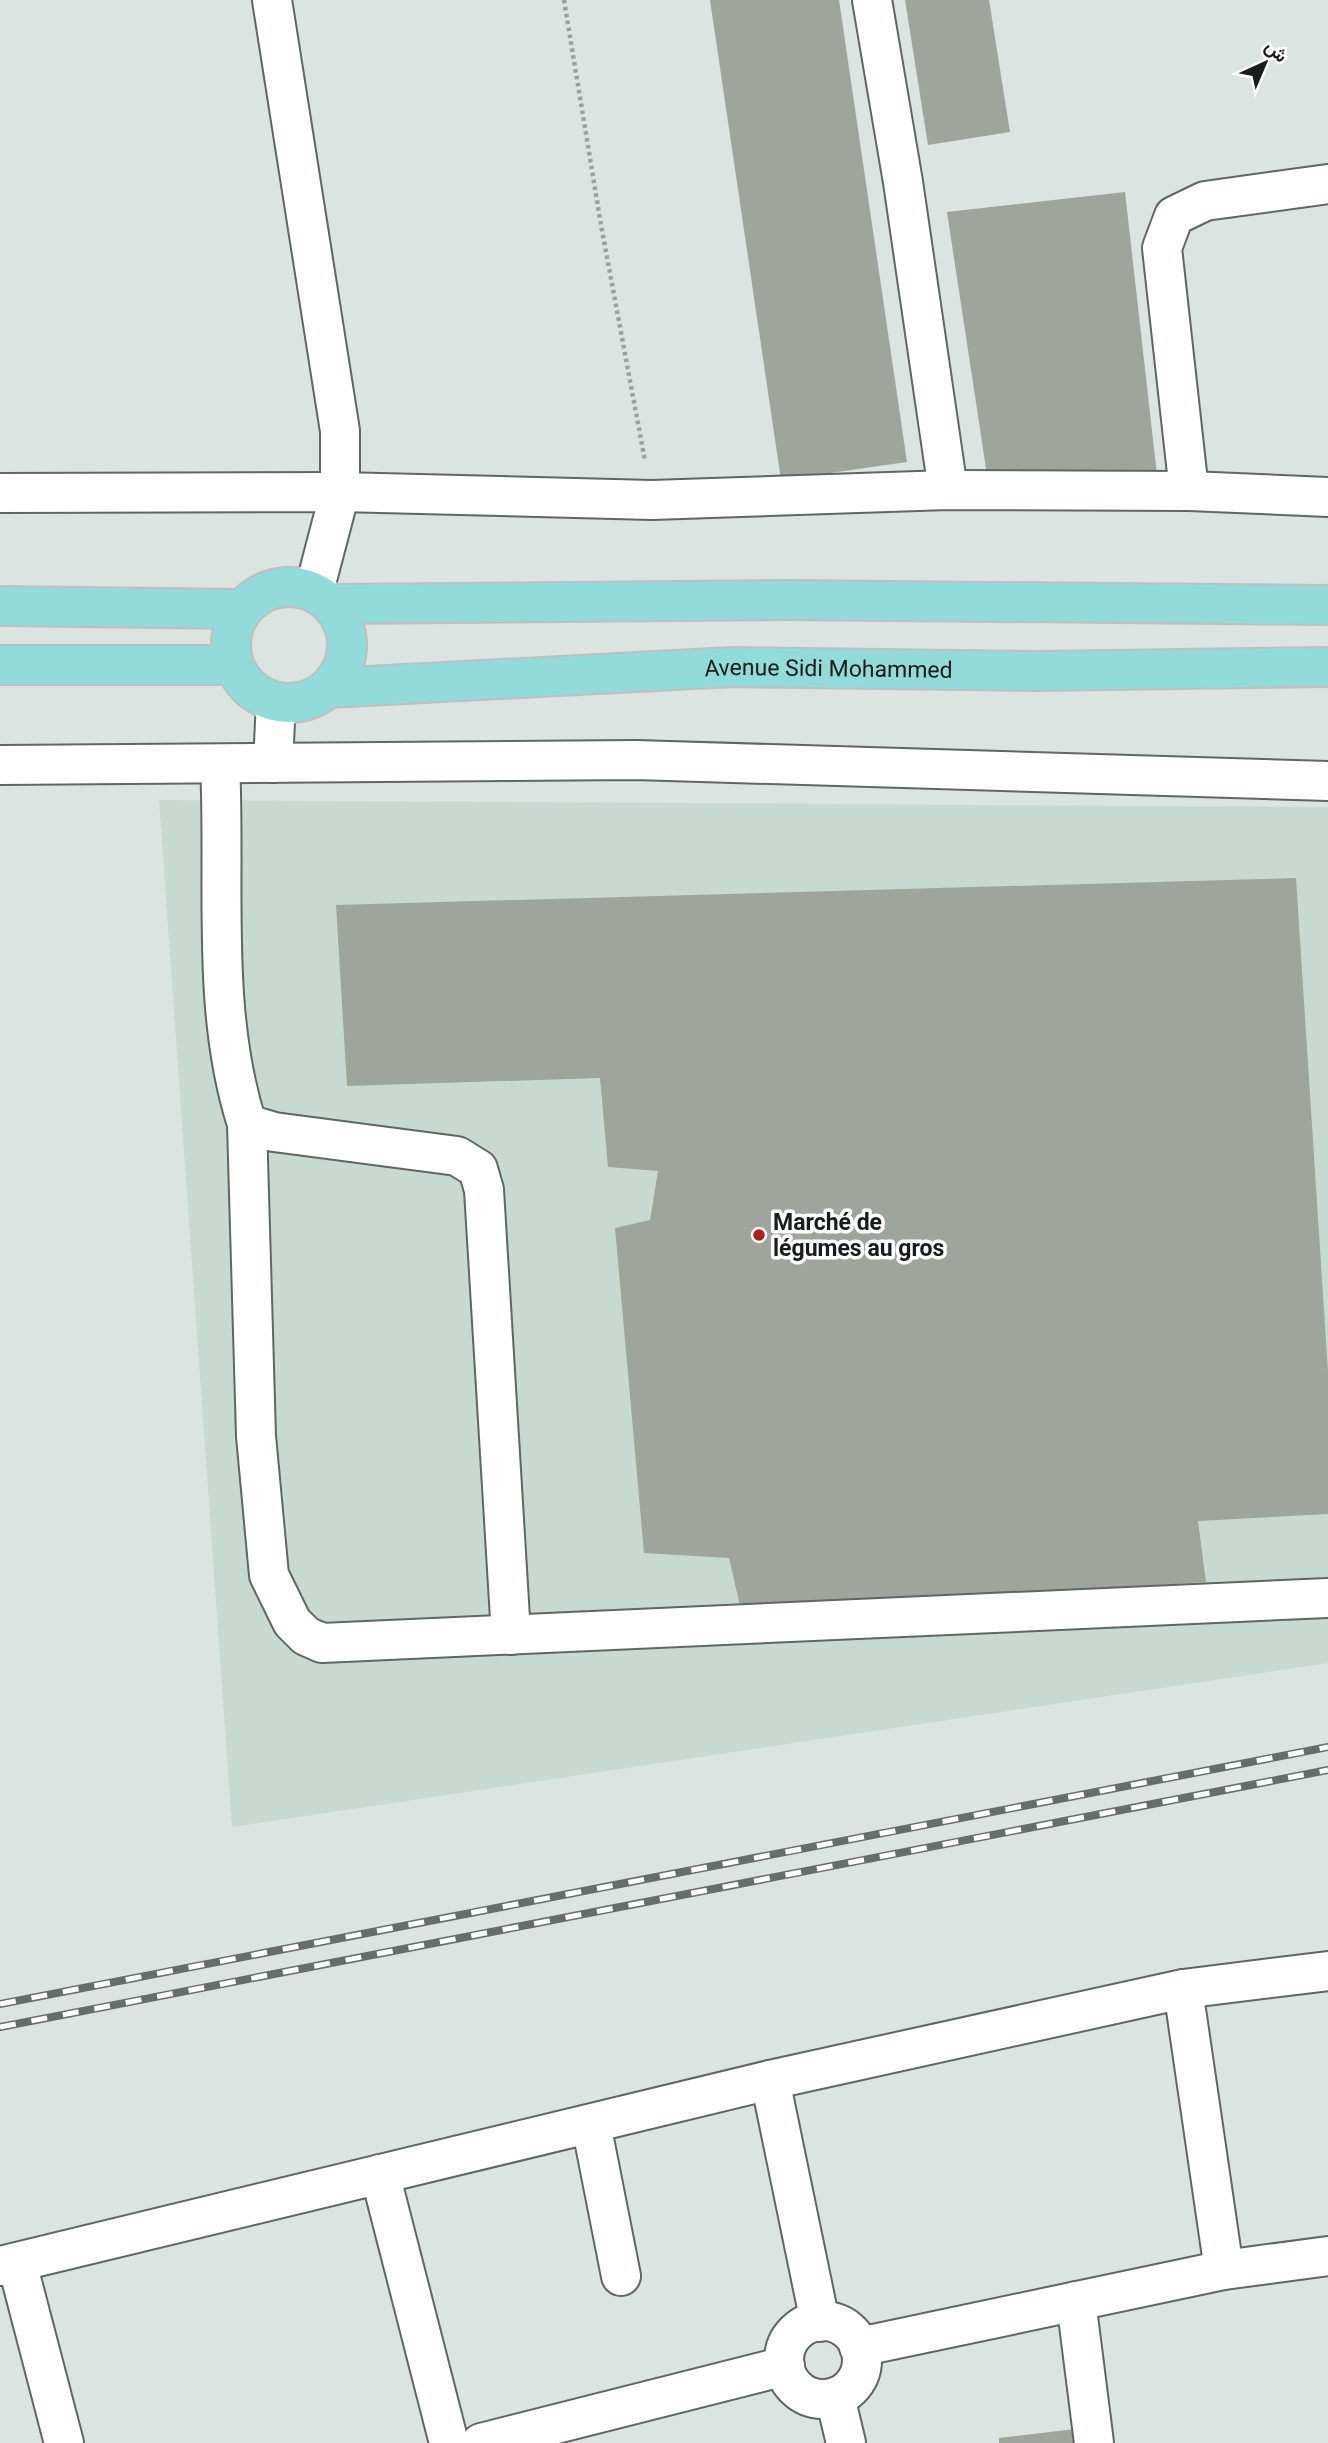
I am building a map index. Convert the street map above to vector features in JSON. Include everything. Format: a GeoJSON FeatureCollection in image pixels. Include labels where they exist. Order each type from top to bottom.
{"type":"FeatureCollection","features":[{"type":"Feature","properties":{"kind":"main road"},"geometry":{"type":"LineString","coordinates":[[323,598],[346,631],[346,661],[329,688],[305,701],[276,702],[250,689],[234,665],[231,636],[242,609],[265,591],[293,586],[323,598],[1328,605]]}},
{"type":"Feature","properties":{"kind":"main road"},"geometry":{"type":"LineString","coordinates":[[0,606],[242,609]]}},
{"type":"Feature","properties":{"kind":"main road"},"geometry":{"type":"LineString","coordinates":[[0,665],[234,665]]}},
{"type":"Feature","properties":{"kind":"main road","name":"Avenue Sidi Mohammed"},"geometry":{"type":"LineString","coordinates":[[329,688],[732,667],[1037,671],[1328,667]]}},
{"type":"Feature","properties":{"kind":"street"},"geometry":{"type":"LineString","coordinates":[[272,0],[340,431],[340,492],[323,598]]}},
{"type":"Feature","properties":{"kind":"street"},"geometry":{"type":"LineString","coordinates":[[872,0],[903,182],[948,490]]}},
{"type":"Feature","properties":{"kind":"street"},"geometry":{"type":"LineString","coordinates":[[1189,491],[1161,248],[1174,216],[1205,201],[1328,184]]}},
{"type":"Feature","properties":{"kind":"street"},"geometry":{"type":"LineString","coordinates":[[0,493],[340,492],[652,500],[948,490],[1189,491],[1328,497]]}},
{"type":"Feature","properties":{"kind":"street"},"geometry":{"type":"LineString","coordinates":[[273,763],[276,702]]}},
{"type":"Feature","properties":{"kind":"street"},"geometry":{"type":"LineString","coordinates":[[0,765],[636,760],[1328,781]]}},
{"type":"Feature","properties":{"kind":"street"},"geometry":{"type":"LineString","coordinates":[[220,764],[225,1014],[237,1092],[247,1124],[257,1450],[269,1575],[292,1622],[306,1636],[323,1643],[1328,1598]]}},
{"type":"Feature","properties":{"kind":"street"},"geometry":{"type":"LineString","coordinates":[[247,1124],[274,1132],[457,1156],[478,1169],[484,1190],[511,1635]]}},
{"type":"Feature","properties":{"kind":"street"},"geometry":{"type":"LineString","coordinates":[[64,2443],[9,2264],[770,2080],[1183,1989],[1328,1971]]}},
{"type":"Feature","properties":{"kind":"street"},"geometry":{"type":"LineString","coordinates":[[1183,1989],[1224,2270]]}},
{"type":"Feature","properties":{"kind":"street"},"geometry":{"type":"LineString","coordinates":[[770,2080],[820,2322]]}},
{"type":"Feature","properties":{"kind":"street"},"geometry":{"type":"LineString","coordinates":[[591,2124],[621,2276]]}},
{"type":"Feature","properties":{"kind":"street"},"geometry":{"type":"LineString","coordinates":[[380,2174],[449,2443]]}},
{"type":"Feature","properties":{"kind":"street"},"geometry":{"type":"LineString","coordinates":[[859,2347],[1224,2270],[1328,2256]]}},
{"type":"Feature","properties":{"kind":"street"},"geometry":{"type":"LineString","coordinates":[[1076,2301],[1094,2443]]}},
{"type":"Feature","properties":{"kind":"street"},"geometry":{"type":"LineString","coordinates":[[820,2322],[844,2328],[859,2347],[862,2359],[858,2378],[846,2392],[820,2399],[806,2395],[789,2379],[785,2365],[787,2347],[793,2336],[802,2328],[820,2322]]}},
{"type":"Feature","properties":{"kind":"street"},"geometry":{"type":"LineString","coordinates":[[481,2443],[785,2365]]}},
{"type":"Feature","properties":{"kind":"street"},"geometry":{"type":"LineString","coordinates":[[835,2397],[846,2443]]}},
{"type":"Feature","properties":{"kind":"path"},"geometry":{"type":"LineString","coordinates":[[564,0],[601,225],[652,500]]}},
{"type":"Feature","properties":{"kind":"shaded area","name":"Marché de légumes au gros"},"geometry":{"type":"Polygon","coordinates":[[[159,800],[1328,807],[1328,1663],[232,1827],[159,800]]]}},
{"type":"Feature","properties":{"kind":"building"},"geometry":{"type":"Polygon","coordinates":[[[710,0],[839,0],[907,462],[781,480],[710,0]]]}},
{"type":"Feature","properties":{"kind":"building"},"geometry":{"type":"Polygon","coordinates":[[[905,0],[989,0],[1010,132],[928,145],[905,0]]]}},
{"type":"Feature","properties":{"kind":"building"},"geometry":{"type":"Polygon","coordinates":[[[1125,192],[1157,475],[987,475],[947,212],[1125,192]]]}},
{"type":"Feature","properties":{"kind":"building"},"geometry":{"type":"Polygon","coordinates":[[[1296,878],[1328,1372],[1328,1514],[1198,1521],[1206,1582],[741,1610],[729,1558],[644,1553],[615,1228],[650,1220],[658,1171],[608,1167],[600,1078],[347,1086],[336,905],[1296,878]]]}},
{"type":"Feature","properties":{"kind":"building"},"geometry":{"type":"Polygon","coordinates":[[[1075,2429],[1077,2443],[999,2443],[999,2438],[1075,2429]]]}},
{"type":"Feature","properties":{"kind":"railway"},"geometry":{"type":"LineString","coordinates":[[0,2004],[1328,1747]]}},
{"type":"Feature","properties":{"kind":"railway"},"geometry":{"type":"LineString","coordinates":[[0,2027],[1328,1770]]}},
{"type":"Feature","properties":{"kind":"place","name":"Marché de légumes au gros"},"geometry":{"type":"Point","coordinates":[759,1235]}}]}
